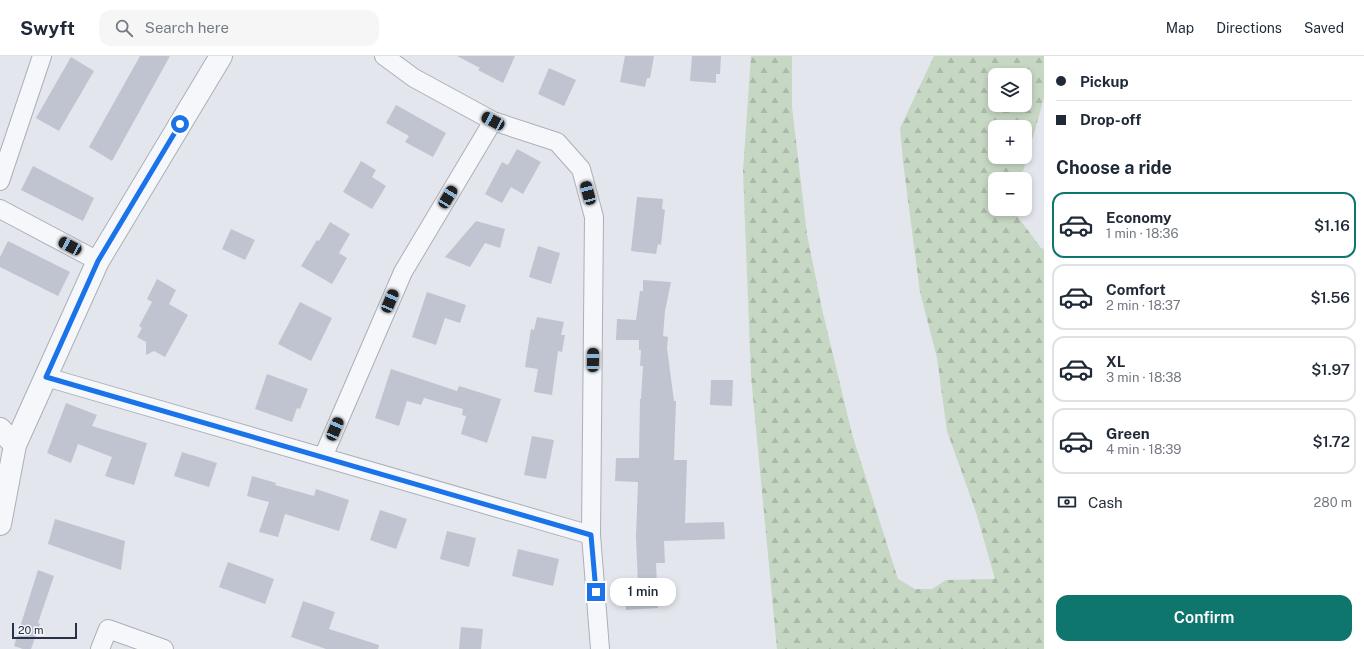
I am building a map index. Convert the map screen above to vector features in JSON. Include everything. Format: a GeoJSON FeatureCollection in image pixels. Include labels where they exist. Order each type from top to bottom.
{"type":"FeatureCollection","features":[{"type":"Feature","properties":{"kind":"street"},"geometry":{"type":"LineString","coordinates":[[0,181],[42,56]]}},
{"type":"Feature","properties":{"kind":"street"},"geometry":{"type":"LineString","coordinates":[[0,524],[15,445],[98,261],[222,56]]}},
{"type":"Feature","properties":{"kind":"street"},"geometry":{"type":"LineString","coordinates":[[384,56],[414,78],[493,121],[557,142],[581,169],[594,216],[591,535],[600,649]]}},
{"type":"Feature","properties":{"kind":"street"},"geometry":{"type":"LineString","coordinates":[[323,457],[403,272],[493,121]]}},
{"type":"Feature","properties":{"kind":"street"},"geometry":{"type":"LineString","coordinates":[[0,209],[98,261]]}},
{"type":"Feature","properties":{"kind":"street"},"geometry":{"type":"LineString","coordinates":[[46,377],[591,535]]}},
{"type":"Feature","properties":{"kind":"street"},"geometry":{"type":"LineString","coordinates":[[0,429],[15,445]]}},
{"type":"Feature","properties":{"kind":"street"},"geometry":{"type":"LineString","coordinates":[[100,649],[108,629],[164,649]]}},
{"type":"Feature","properties":{"kind":"green space"},"geometry":{"type":"Polygon","coordinates":[[[751,56],[792,56],[792,107],[807,234],[822,309],[852,434],[898,579],[915,589],[932,589],[946,580],[995,579],[976,512],[947,431],[937,358],[920,292],[900,128],[934,56],[1044,56],[1044,98],[1032,140],[1032,120],[988,120],[988,164],[1025,164],[1023,172],[988,172],[988,216],[1017,216],[1041,248],[1044,249],[1044,649],[777,649],[751,376],[743,171],[751,56]]]}},
{"type":"Feature","properties":{"kind":"building"},"geometry":{"type":"Polygon","coordinates":[[[140,56],[170,56],[112,161],[89,147],[140,56]]]}},
{"type":"Feature","properties":{"kind":"building"},"geometry":{"type":"Polygon","coordinates":[[[457,56],[515,56],[503,83],[478,70],[480,68],[457,56]]]}},
{"type":"Feature","properties":{"kind":"building"},"geometry":{"type":"Polygon","coordinates":[[[625,56],[654,56],[650,78],[647,78],[645,87],[620,82],[625,56]]]}},
{"type":"Feature","properties":{"kind":"building"},"geometry":{"type":"Polygon","coordinates":[[[692,56],[721,56],[720,74],[716,74],[716,83],[690,81],[692,56]]]}},
{"type":"Feature","properties":{"kind":"building"},"geometry":{"type":"Polygon","coordinates":[[[71,57],[94,71],[59,131],[36,118],[71,57]]]}},
{"type":"Feature","properties":{"kind":"building"},"geometry":{"type":"Polygon","coordinates":[[[549,68],[576,80],[564,106],[538,94],[549,68]]]}},
{"type":"Feature","properties":{"kind":"building"},"geometry":{"type":"Polygon","coordinates":[[[396,105],[446,133],[433,157],[405,142],[409,136],[386,123],[396,105]]]}},
{"type":"Feature","properties":{"kind":"building"},"geometry":{"type":"Polygon","coordinates":[[[517,149],[541,162],[523,194],[511,187],[502,203],[485,194],[502,162],[508,165],[517,149]]]}},
{"type":"Feature","properties":{"kind":"building"},"geometry":{"type":"Polygon","coordinates":[[[361,161],[376,170],[372,177],[386,186],[372,209],[343,192],[361,161]]]}},
{"type":"Feature","properties":{"kind":"building"},"geometry":{"type":"Polygon","coordinates":[[[33,166],[94,198],[83,221],[21,190],[33,166]]]}},
{"type":"Feature","properties":{"kind":"building"},"geometry":{"type":"Polygon","coordinates":[[[637,197],[663,199],[662,209],[665,210],[661,245],[658,244],[656,254],[631,251],[637,197]]]}},
{"type":"Feature","properties":{"kind":"building"},"geometry":{"type":"Polygon","coordinates":[[[476,221],[505,229],[500,248],[485,243],[470,267],[445,257],[476,221]]]}},
{"type":"Feature","properties":{"kind":"building"},"geometry":{"type":"Polygon","coordinates":[[[330,222],[350,234],[339,253],[347,258],[332,284],[301,266],[317,240],[319,241],[330,222]]]}},
{"type":"Feature","properties":{"kind":"building"},"geometry":{"type":"Polygon","coordinates":[[[231,229],[255,240],[245,260],[222,249],[231,229]]]}},
{"type":"Feature","properties":{"kind":"building"},"geometry":{"type":"Polygon","coordinates":[[[8,241],[70,272],[58,296],[0,267],[0,257],[8,241]]]}},
{"type":"Feature","properties":{"kind":"building"},"geometry":{"type":"Polygon","coordinates":[[[538,246],[560,253],[551,284],[529,277],[538,246]]]}},
{"type":"Feature","properties":{"kind":"building"},"geometry":{"type":"Polygon","coordinates":[[[157,279],[176,290],[169,304],[188,315],[165,357],[154,351],[146,355],[146,342],[137,337],[142,328],[139,326],[152,302],[147,299],[157,279]]]}},
{"type":"Feature","properties":{"kind":"building"},"geometry":{"type":"Polygon","coordinates":[[[643,280],[671,282],[665,311],[663,336],[668,337],[667,348],[674,401],[676,401],[674,460],[687,460],[685,523],[724,522],[725,539],[664,541],[665,563],[656,563],[658,608],[626,610],[625,586],[638,585],[636,537],[638,482],[615,481],[616,458],[639,458],[640,399],[643,366],[640,366],[641,350],[639,350],[639,340],[616,340],[617,319],[636,320],[640,291],[643,291],[643,280]]]}},
{"type":"Feature","properties":{"kind":"building"},"geometry":{"type":"Polygon","coordinates":[[[427,292],[466,305],[460,323],[445,318],[436,345],[412,337],[427,292]]]}},
{"type":"Feature","properties":{"kind":"building"},"geometry":{"type":"Polygon","coordinates":[[[300,302],[332,318],[311,361],[278,344],[300,302]]]}},
{"type":"Feature","properties":{"kind":"building"},"geometry":{"type":"Polygon","coordinates":[[[537,317],[564,322],[561,335],[565,335],[562,352],[558,351],[552,395],[534,392],[538,369],[525,367],[531,329],[534,330],[537,317]]]}},
{"type":"Feature","properties":{"kind":"building"},"geometry":{"type":"Polygon","coordinates":[[[391,369],[457,391],[459,386],[501,399],[487,443],[461,434],[466,416],[462,415],[463,409],[424,398],[421,405],[407,401],[399,426],[375,418],[391,369]]]}},
{"type":"Feature","properties":{"kind":"building"},"geometry":{"type":"Polygon","coordinates":[[[267,374],[308,389],[300,409],[297,408],[292,422],[255,409],[267,374]]]}},
{"type":"Feature","properties":{"kind":"building"},"geometry":{"type":"Polygon","coordinates":[[[711,380],[733,380],[732,406],[710,405],[711,380]]]}},
{"type":"Feature","properties":{"kind":"building"},"geometry":{"type":"Polygon","coordinates":[[[66,403],[97,415],[92,426],[147,443],[134,485],[105,476],[112,457],[78,444],[71,463],[47,453],[66,403]]]}},
{"type":"Feature","properties":{"kind":"building"},"geometry":{"type":"Polygon","coordinates":[[[532,436],[554,440],[546,479],[524,475],[532,436]]]}},
{"type":"Feature","properties":{"kind":"building"},"geometry":{"type":"Polygon","coordinates":[[[182,452],[217,463],[209,487],[174,476],[182,452]]]}},
{"type":"Feature","properties":{"kind":"building"},"geometry":{"type":"Polygon","coordinates":[[[252,476],[276,483],[275,485],[314,496],[316,489],[349,500],[339,531],[285,514],[278,537],[259,532],[269,502],[247,496],[252,476]]]}},
{"type":"Feature","properties":{"kind":"building"},"geometry":{"type":"Polygon","coordinates":[[[380,510],[407,519],[396,549],[370,540],[380,510]]]}},
{"type":"Feature","properties":{"kind":"building"},"geometry":{"type":"Polygon","coordinates":[[[55,519],[125,541],[121,570],[48,544],[55,519]]]}},
{"type":"Feature","properties":{"kind":"building"},"geometry":{"type":"Polygon","coordinates":[[[447,531],[476,538],[469,567],[440,559],[447,531]]]}},
{"type":"Feature","properties":{"kind":"building"},"geometry":{"type":"Polygon","coordinates":[[[518,549],[559,559],[553,586],[512,576],[518,549]]]}},
{"type":"Feature","properties":{"kind":"building"},"geometry":{"type":"Polygon","coordinates":[[[228,562],[274,579],[265,604],[219,587],[228,562]]]}},
{"type":"Feature","properties":{"kind":"building"},"geometry":{"type":"Polygon","coordinates":[[[38,570],[54,576],[31,649],[23,649],[14,646],[38,570]]]}},
{"type":"Feature","properties":{"kind":"building"},"geometry":{"type":"Polygon","coordinates":[[[303,601],[335,612],[329,629],[379,645],[378,649],[326,649],[291,637],[303,601]]]}},
{"type":"Feature","properties":{"kind":"building"},"geometry":{"type":"Polygon","coordinates":[[[461,627],[483,629],[481,649],[459,649],[461,627]]]}},
{"type":"Feature","properties":{"kind":"route"},"geometry":{"type":"LineString","coordinates":[[180,124],[98,261],[46,377],[591,535],[596,592]]}}]}
